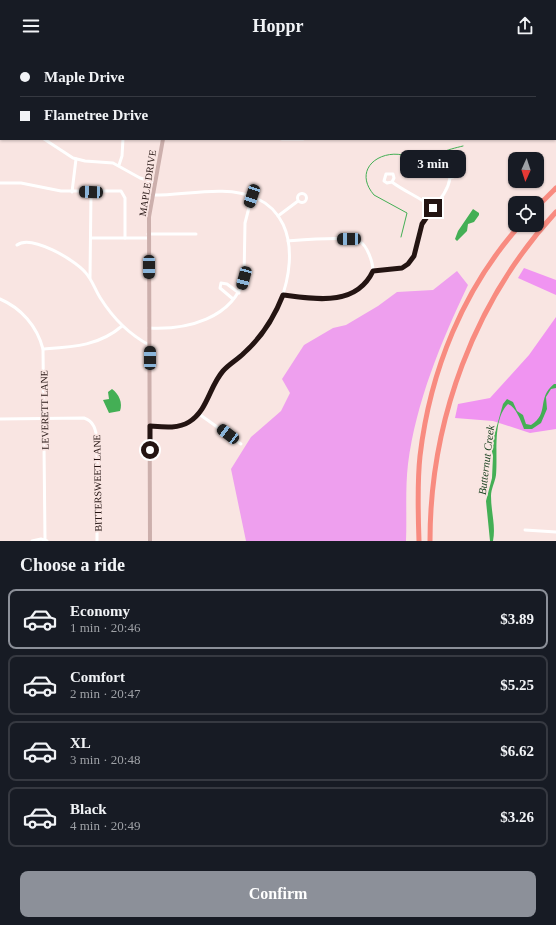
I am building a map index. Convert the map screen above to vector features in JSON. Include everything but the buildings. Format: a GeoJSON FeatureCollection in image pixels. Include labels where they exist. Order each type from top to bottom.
{"type":"FeatureCollection","features":[{"type":"Feature","properties":{"kind":"highway"},"geometry":{"type":"LineString","coordinates":[[544,200],[556,188]]}},
{"type":"Feature","properties":{"kind":"highway"},"geometry":{"type":"LineString","coordinates":[[430,541],[430,506],[438,444],[451,395],[460,369],[485,314],[504,281],[527,247],[556,212]]}},
{"type":"Feature","properties":{"kind":"highway"},"geometry":{"type":"LineString","coordinates":[[419,541],[420,457],[427,412],[440,364],[455,326],[474,289],[498,253],[514,232]]}},
{"type":"Feature","properties":{"kind":"street"},"geometry":{"type":"LineString","coordinates":[[46,140],[76,159],[107,162],[119,165],[140,178],[154,182]]}},
{"type":"Feature","properties":{"kind":"street"},"geometry":{"type":"LineString","coordinates":[[119,165],[122,156],[123,140]]}},
{"type":"Feature","properties":{"kind":"street","name":"MAPLE DRIVE"},"geometry":{"type":"LineString","coordinates":[[150,541],[148,236],[151,195],[163,140]]}},
{"type":"Feature","properties":{"kind":"street"},"geometry":{"type":"LineString","coordinates":[[72,192],[76,159]]}},
{"type":"Feature","properties":{"kind":"street"},"geometry":{"type":"LineString","coordinates":[[373,271],[402,268],[408,264],[414,256],[422,224],[449,187],[450,178]]}},
{"type":"Feature","properties":{"kind":"street"},"geometry":{"type":"LineString","coordinates":[[392,182],[400,188],[422,199],[433,208]]}},
{"type":"Feature","properties":{"kind":"street"},"geometry":{"type":"LineString","coordinates":[[0,183],[21,183],[72,192],[121,191],[124,194],[125,238]]}},
{"type":"Feature","properties":{"kind":"street"},"geometry":{"type":"LineString","coordinates":[[90,278],[91,192]]}},
{"type":"Feature","properties":{"kind":"street"},"geometry":{"type":"LineString","coordinates":[[150,426],[184,425],[199,414],[222,372],[244,354],[262,335],[276,312],[283,295],[288,276],[288,241],[278,216],[267,204],[252,196],[234,192],[151,195]]}},
{"type":"Feature","properties":{"kind":"street"},"geometry":{"type":"LineString","coordinates":[[149,328],[177,329],[198,324],[209,318],[233,299],[238,293],[244,278],[245,223],[252,196]]}},
{"type":"Feature","properties":{"kind":"street"},"geometry":{"type":"LineString","coordinates":[[278,216],[298,201]]}},
{"type":"Feature","properties":{"kind":"street"},"geometry":{"type":"LineString","coordinates":[[91,238],[125,238],[196,234]]}},
{"type":"Feature","properties":{"kind":"street"},"geometry":{"type":"LineString","coordinates":[[283,295],[311,298],[343,298],[355,292],[373,271],[373,265],[366,249],[359,241],[349,239],[288,241]]}},
{"type":"Feature","properties":{"kind":"street"},"geometry":{"type":"LineString","coordinates":[[18,245],[24,241],[43,246],[82,268],[90,278],[101,299],[122,326],[149,345]]}},
{"type":"Feature","properties":{"kind":"street"},"geometry":{"type":"LineString","coordinates":[[233,299],[220,288],[221,283],[227,284],[238,293]]}},
{"type":"Feature","properties":{"kind":"street","name":"LEVERETT LANE"},"geometry":{"type":"LineString","coordinates":[[0,299],[16,307],[27,318],[40,339],[43,349],[46,541]]}},
{"type":"Feature","properties":{"kind":"street"},"geometry":{"type":"LineString","coordinates":[[43,349],[69,348],[94,343],[111,335],[122,326]]}},
{"type":"Feature","properties":{"kind":"street"},"geometry":{"type":"LineString","coordinates":[[199,414],[241,444]]}},
{"type":"Feature","properties":{"kind":"street"},"geometry":{"type":"LineString","coordinates":[[0,419],[45,418]]}},
{"type":"Feature","properties":{"kind":"street","name":"BITTERSWEET LANE"},"geometry":{"type":"LineString","coordinates":[[45,418],[84,418],[88,419],[94,425],[97,440],[98,541]]}},
{"type":"Feature","properties":{"kind":"street"},"geometry":{"type":"LineString","coordinates":[[525,530],[556,532]]}},
{"type":"Feature","properties":{"kind":"street"},"geometry":{"type":"LineString","coordinates":[[32,541],[46,541]]}},
{"type":"Feature","properties":{"kind":"shaded area"},"geometry":{"type":"Polygon","coordinates":[[[473,209],[479,213],[479,215],[474,222],[468,224],[467,231],[457,241],[455,239],[458,231],[473,209]]]}},
{"type":"Feature","properties":{"kind":"shaded area"},"geometry":{"type":"Polygon","coordinates":[[[524,268],[556,280],[556,295],[518,278],[524,268]]]}},
{"type":"Feature","properties":{"kind":"shaded area"},"geometry":{"type":"Polygon","coordinates":[[[457,271],[468,285],[439,350],[423,395],[417,418],[407,473],[406,541],[246,541],[231,469],[251,437],[281,411],[290,393],[282,379],[304,345],[333,328],[346,325],[378,306],[397,292],[433,290],[457,271]]]}},
{"type":"Feature","properties":{"kind":"shaded area"},"geometry":{"type":"Polygon","coordinates":[[[556,317],[556,429],[530,433],[493,421],[455,418],[458,404],[490,398],[529,355],[556,317]]]}},
{"type":"Feature","properties":{"kind":"shaded area"},"geometry":{"type":"Polygon","coordinates":[[[554,384],[556,384],[556,388],[551,389],[546,397],[547,409],[541,423],[532,429],[524,429],[516,411],[508,404],[503,411],[498,428],[496,475],[491,496],[494,535],[493,541],[490,541],[486,501],[492,478],[493,456],[491,447],[503,404],[507,399],[513,402],[517,411],[523,415],[526,424],[531,425],[540,416],[545,395],[554,384]]]}},
{"type":"Feature","properties":{"kind":"shaded area"},"geometry":{"type":"Polygon","coordinates":[[[112,389],[117,393],[120,399],[121,408],[120,411],[109,413],[103,400],[109,399],[108,392],[112,389]]]}},
{"type":"Feature","properties":{"kind":"waterway"},"geometry":{"type":"LineString","coordinates":[[428,177],[426,171],[428,165],[436,156],[440,153],[463,146]]}},
{"type":"Feature","properties":{"kind":"waterway"},"geometry":{"type":"LineString","coordinates":[[401,237],[407,213],[374,195],[367,183],[367,172],[372,163],[380,157],[392,154],[404,155],[416,161],[426,171]]}},
{"type":"Feature","properties":{"kind":"route"},"geometry":{"type":"LineString","coordinates":[[150,450],[150,426],[166,427],[184,425],[195,418],[204,407],[222,372],[244,354],[270,324],[283,295],[300,298],[343,298],[355,292],[373,271],[402,268],[408,264],[414,256],[422,224],[433,208]]}},
{"type":"Feature","properties":{"kind":"water label","name":"Butternut Creek"},"geometry":{"type":"Point","coordinates":[486,460]}}]}
